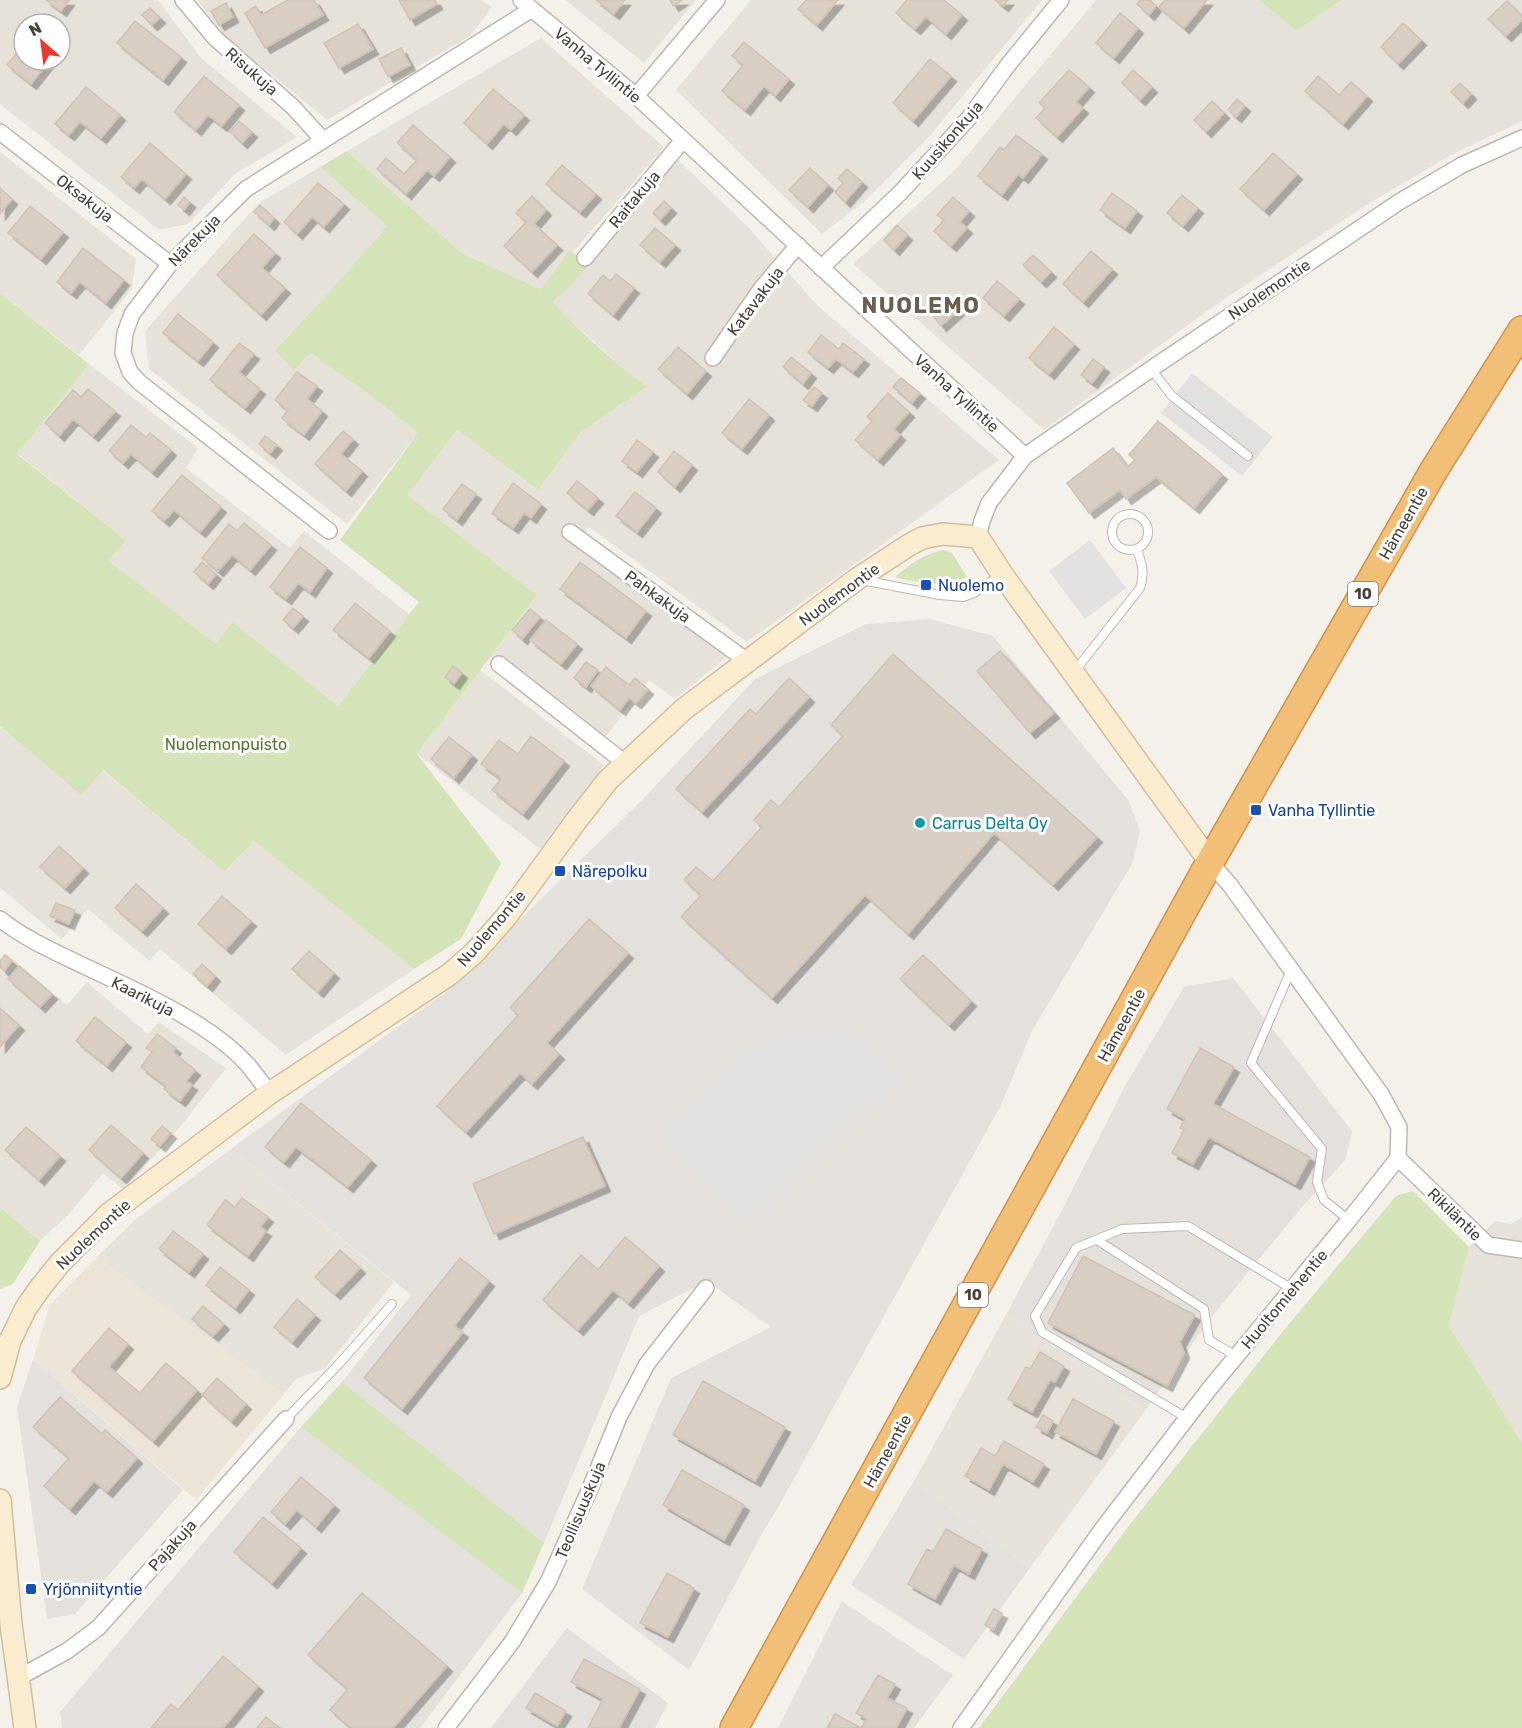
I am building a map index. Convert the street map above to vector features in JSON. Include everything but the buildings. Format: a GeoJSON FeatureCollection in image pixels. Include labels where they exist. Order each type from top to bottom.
{"type":"FeatureCollection","features":[{"type":"Feature","properties":{"kind":"highway","name":"Hämeentie"},"geometry":{"type":"LineString","coordinates":[[734,1728],[1210,862],[1434,470],[1522,330]]}},
{"type":"Feature","properties":{"kind":"street","name":"Risukuja"},"geometry":{"type":"LineString","coordinates":[[183,0],[215,38],[293,107],[323,140]]}},
{"type":"Feature","properties":{"kind":"street"},"geometry":{"type":"LineString","coordinates":[[636,96],[717,0]]}},
{"type":"Feature","properties":{"kind":"street","name":"Kuusikonkuja"},"geometry":{"type":"LineString","coordinates":[[821,268],[900,193],[969,118],[1008,65],[1061,0]]}},
{"type":"Feature","properties":{"kind":"street","name":"Närekuja"},"geometry":{"type":"LineString","coordinates":[[328,531],[139,382],[130,372],[123,353],[125,333],[132,314],[170,264],[246,189],[526,4]]}},
{"type":"Feature","properties":{"kind":"street","name":"Vanha Tyllintie"},"geometry":{"type":"LineString","coordinates":[[526,4],[636,96],[1026,456]]}},
{"type":"Feature","properties":{"kind":"street","name":"Oksakuja"},"geometry":{"type":"LineString","coordinates":[[0,132],[170,264]]}},
{"type":"Feature","properties":{"kind":"street","name":"Nuolemontie"},"geometry":{"type":"LineString","coordinates":[[1026,456],[1399,202],[1462,165],[1522,138]]}},
{"type":"Feature","properties":{"kind":"street","name":"Raitakuja"},"geometry":{"type":"LineString","coordinates":[[585,258],[683,140]]}},
{"type":"Feature","properties":{"kind":"street","name":"Katavakuja"},"geometry":{"type":"LineString","coordinates":[[713,358],[760,289],[798,245]]}},
{"type":"Feature","properties":{"kind":"street"},"geometry":{"type":"LineString","coordinates":[[1026,456],[989,504],[978,537],[1002,574],[1210,862],[1230,885],[1381,1094],[1399,1127],[1398,1158]]}},
{"type":"Feature","properties":{"kind":"street","name":"Pahkakuja"},"geometry":{"type":"LineString","coordinates":[[570,532],[747,661]]}},
{"type":"Feature","properties":{"kind":"street","name":"Nuolemontie"},"geometry":{"type":"LineString","coordinates":[[1,1369],[10,1341],[26,1308],[60,1263],[110,1214],[270,1094],[450,975],[474,953],[506,916],[608,780],[684,708],[857,579],[922,538],[943,534],[978,537]]}},
{"type":"Feature","properties":{"kind":"street"},"geometry":{"type":"LineString","coordinates":[[499,664],[625,763]]}},
{"type":"Feature","properties":{"kind":"street","name":"Kaarikuja"},"geometry":{"type":"LineString","coordinates":[[0,919],[45,947],[147,996],[216,1036],[247,1064],[270,1094]]}},
{"type":"Feature","properties":{"kind":"street","name":"Huoltomiehentie"},"geometry":{"type":"LineString","coordinates":[[961,1728],[1103,1528],[1187,1418],[1398,1158]]}},
{"type":"Feature","properties":{"kind":"street","name":"Rikiläntie"},"geometry":{"type":"LineString","coordinates":[[1398,1158],[1488,1245],[1522,1250]]}},
{"type":"Feature","properties":{"kind":"street","name":"Teollisuuskuja"},"geometry":{"type":"LineString","coordinates":[[446,1728],[512,1642],[548,1582],[619,1417],[647,1364],[706,1288]]}},
{"type":"Feature","properties":{"kind":"street","name":"Pajakuja"},"geometry":{"type":"LineString","coordinates":[[18,1678],[67,1651],[98,1628],[286,1419]]}},
{"type":"Feature","properties":{"kind":"street"},"geometry":{"type":"LineString","coordinates":[[0,1500],[6,1626],[18,1678],[25,1728]]}},
{"type":"Feature","properties":{"kind":"lane"},"geometry":{"type":"LineString","coordinates":[[1151,369],[1172,396],[1248,456]]}},
{"type":"Feature","properties":{"kind":"lane"},"geometry":{"type":"LineString","coordinates":[[1122,515],[1139,516],[1147,525],[1146,542],[1137,550],[1124,550],[1114,542],[1113,524],[1122,515]]}},
{"type":"Feature","properties":{"kind":"lane"},"geometry":{"type":"LineString","coordinates":[[1074,673],[1140,588],[1143,573],[1137,550]]}},
{"type":"Feature","properties":{"kind":"lane"},"geometry":{"type":"LineString","coordinates":[[857,579],[940,595],[963,597],[981,590],[1002,574]]}},
{"type":"Feature","properties":{"kind":"lane"},"geometry":{"type":"LineString","coordinates":[[1291,970],[1251,1063],[1322,1149],[1317,1182],[1324,1200],[1349,1220]]}},
{"type":"Feature","properties":{"kind":"lane"},"geometry":{"type":"LineString","coordinates":[[1187,1418],[1042,1332],[1035,1316],[1076,1248],[1122,1229],[1188,1226],[1292,1289]]}},
{"type":"Feature","properties":{"kind":"lane"},"geometry":{"type":"LineString","coordinates":[[1097,1240],[1204,1309],[1209,1340],[1236,1356]]}},
{"type":"Feature","properties":{"kind":"lane"},"geometry":{"type":"LineString","coordinates":[[286,1419],[392,1304]]}},
{"type":"Feature","properties":{"kind":"shaded area"},"geometry":{"type":"Polygon","coordinates":[[[0,0],[158,0],[201,58],[297,137],[235,174],[188,224],[159,230],[0,104],[0,0]]]}},
{"type":"Feature","properties":{"kind":"shaded area"},"geometry":{"type":"Polygon","coordinates":[[[197,0],[481,0],[492,7],[470,36],[327,120],[225,36],[197,0]]]}},
{"type":"Feature","properties":{"kind":"shaded area"},"geometry":{"type":"Polygon","coordinates":[[[565,0],[696,0],[644,63],[565,0]]]}},
{"type":"Feature","properties":{"kind":"shaded area"},"geometry":{"type":"Polygon","coordinates":[[[751,0],[1042,0],[928,138],[865,201],[822,234],[676,90],[751,0]]]}},
{"type":"Feature","properties":{"kind":"shaded area"},"geometry":{"type":"Polygon","coordinates":[[[1096,0],[1259,0],[1296,31],[1342,0],[1522,0],[1522,121],[1453,154],[1371,202],[1214,306],[1044,430],[853,264],[956,169],[1096,0]]]}},
{"type":"Feature","properties":{"kind":"shaded area"},"geometry":{"type":"Polygon","coordinates":[[[541,38],[664,147],[541,289],[463,254],[347,151],[541,38]]]}},
{"type":"Feature","properties":{"kind":"shaded area"},"geometry":{"type":"Polygon","coordinates":[[[0,152],[136,259],[132,289],[79,355],[0,293],[0,152]]]}},
{"type":"Feature","properties":{"kind":"shaded area"},"geometry":{"type":"Polygon","coordinates":[[[677,159],[747,226],[817,305],[999,460],[747,642],[589,527],[576,544],[729,655],[675,699],[649,680],[603,740],[492,655],[537,595],[406,495],[457,430],[538,490],[582,431],[646,388],[567,318],[553,302],[677,159]]]}},
{"type":"Feature","properties":{"kind":"shaded area"},"geometry":{"type":"Polygon","coordinates":[[[320,167],[387,226],[275,350],[310,353],[363,390],[418,433],[347,524],[149,369],[145,331],[259,203],[320,167]]]}},
{"type":"Feature","properties":{"kind":"shaded area"},"geometry":{"type":"Polygon","coordinates":[[[89,364],[198,448],[186,468],[290,548],[304,531],[410,615],[338,706],[232,623],[216,644],[109,561],[126,540],[17,453],[89,364]]]}},
{"type":"Feature","properties":{"kind":"shaded area"},"geometry":{"type":"Polygon","coordinates":[[[1192,373],[1273,437],[1242,476],[1161,413],[1192,373]]]}},
{"type":"Feature","properties":{"kind":"shaded area"},"geometry":{"type":"Polygon","coordinates":[[[1090,540],[1126,588],[1085,619],[1049,571],[1090,540]]]}},
{"type":"Feature","properties":{"kind":"shaded area"},"geometry":{"type":"Polygon","coordinates":[[[930,619],[993,636],[1128,800],[1140,831],[1132,864],[1032,1031],[1001,1105],[763,1532],[689,1670],[582,1589],[671,1378],[771,1327],[707,1281],[639,1316],[544,1543],[342,1382],[411,1295],[231,1149],[447,991],[646,796],[755,679],[866,624],[930,619]]]}},
{"type":"Feature","properties":{"kind":"shaded area"},"geometry":{"type":"Polygon","coordinates":[[[480,670],[604,765],[540,849],[417,754],[480,670]]]}},
{"type":"Feature","properties":{"kind":"shaded area"},"geometry":{"type":"Polygon","coordinates":[[[0,726],[81,794],[102,770],[224,872],[254,841],[414,969],[286,1055],[160,949],[149,961],[88,909],[62,939],[0,888],[0,726]]]}},
{"type":"Feature","properties":{"kind":"shaded area"},"geometry":{"type":"Polygon","coordinates":[[[6,953],[67,1005],[87,982],[148,1034],[159,1022],[226,1068],[180,1127],[124,1190],[103,1173],[68,1215],[40,1241],[0,1207],[0,960],[6,953]]]}},
{"type":"Feature","properties":{"kind":"shaded area"},"geometry":{"type":"Polygon","coordinates":[[[1233,978],[1352,1131],[1346,1159],[1303,1206],[1213,1315],[1145,1411],[1007,1313],[1126,1084],[1184,987],[1233,978]]]}},
{"type":"Feature","properties":{"kind":"shaded area"},"geometry":{"type":"Polygon","coordinates":[[[855,1029],[902,1077],[748,1226],[656,1131],[745,1044],[855,1029]]]}},
{"type":"Feature","properties":{"kind":"shaded area"},"geometry":{"type":"Polygon","coordinates":[[[231,1149],[394,1282],[325,1368],[296,1379],[284,1394],[97,1257],[137,1218],[231,1149]]]}},
{"type":"Feature","properties":{"kind":"shaded area"},"geometry":{"type":"Polygon","coordinates":[[[1522,1217],[1521,1443],[1449,1326],[1469,1247],[1495,1221],[1511,1224],[1522,1217]]]}},
{"type":"Feature","properties":{"kind":"shaded area"},"geometry":{"type":"Polygon","coordinates":[[[97,1257],[284,1394],[196,1500],[33,1359],[50,1305],[97,1257]]]}},
{"type":"Feature","properties":{"kind":"shaded area"},"geometry":{"type":"Polygon","coordinates":[[[1007,1313],[1145,1411],[1030,1568],[914,1481],[1007,1313]]]}},
{"type":"Feature","properties":{"kind":"shaded area"},"geometry":{"type":"Polygon","coordinates":[[[33,1359],[183,1490],[75,1614],[47,1619],[17,1407],[33,1359]]]}},
{"type":"Feature","properties":{"kind":"shaded area"},"geometry":{"type":"Polygon","coordinates":[[[301,1427],[522,1593],[420,1728],[62,1728],[60,1712],[301,1427]]]}},
{"type":"Feature","properties":{"kind":"shaded area"},"geometry":{"type":"Polygon","coordinates":[[[914,1481],[1030,1568],[964,1659],[851,1585],[914,1481]]]}},
{"type":"Feature","properties":{"kind":"shaded area"},"geometry":{"type":"Polygon","coordinates":[[[842,1601],[953,1675],[914,1728],[778,1728],[842,1601]]]}},
{"type":"Feature","properties":{"kind":"shaded area"},"geometry":{"type":"Polygon","coordinates":[[[567,1628],[668,1703],[655,1728],[491,1728],[567,1628]]]}},
{"type":"Feature","properties":{"kind":"green space"},"geometry":{"type":"Polygon","coordinates":[[[1259,0],[1342,0],[1296,31],[1259,0]]]}},
{"type":"Feature","properties":{"kind":"green space","name":"Nuolemonpuisto"},"geometry":{"type":"Polygon","coordinates":[[[347,151],[463,254],[541,289],[570,250],[589,265],[553,302],[586,336],[647,387],[582,431],[538,490],[457,430],[407,495],[537,595],[417,754],[501,863],[461,939],[414,969],[254,841],[224,872],[103,770],[81,795],[0,726],[0,293],[89,364],[17,454],[126,540],[109,561],[216,644],[232,622],[338,706],[419,602],[340,540],[418,433],[363,390],[310,353],[294,370],[275,350],[387,226],[320,167],[347,151]]]}},
{"type":"Feature","properties":{"kind":"green space"},"geometry":{"type":"Polygon","coordinates":[[[944,550],[952,553],[967,577],[950,582],[922,583],[895,577],[918,560],[944,550]]]}},
{"type":"Feature","properties":{"kind":"green space"},"geometry":{"type":"Polygon","coordinates":[[[1413,1191],[1469,1247],[1449,1326],[1522,1443],[1522,1728],[979,1728],[1127,1528],[1284,1330],[1396,1196],[1413,1191]]]}},
{"type":"Feature","properties":{"kind":"green space"},"geometry":{"type":"Polygon","coordinates":[[[0,1207],[40,1241],[13,1284],[0,1289],[0,1207]]]}},
{"type":"Feature","properties":{"kind":"green space"},"geometry":{"type":"Polygon","coordinates":[[[342,1382],[544,1543],[522,1593],[301,1427],[342,1382]]]}},
{"type":"Feature","properties":{"kind":"place","name":"Nuolemo"},"geometry":{"type":"Point","coordinates":[926,585]}},
{"type":"Feature","properties":{"kind":"place","name":"Vanha Tyllintie"},"geometry":{"type":"Point","coordinates":[1256,810]}},
{"type":"Feature","properties":{"kind":"place","name":"Carrus Delta Oy"},"geometry":{"type":"Point","coordinates":[920,823]}},
{"type":"Feature","properties":{"kind":"place","name":"Närepolku"},"geometry":{"type":"Point","coordinates":[560,871]}},
{"type":"Feature","properties":{"kind":"place","name":"Yrjönniityntie"},"geometry":{"type":"Point","coordinates":[31,1589]}},
{"type":"Feature","properties":{"kind":"district","name":"NUOLEMO"},"geometry":{"type":"Point","coordinates":[921,305]}}]}
